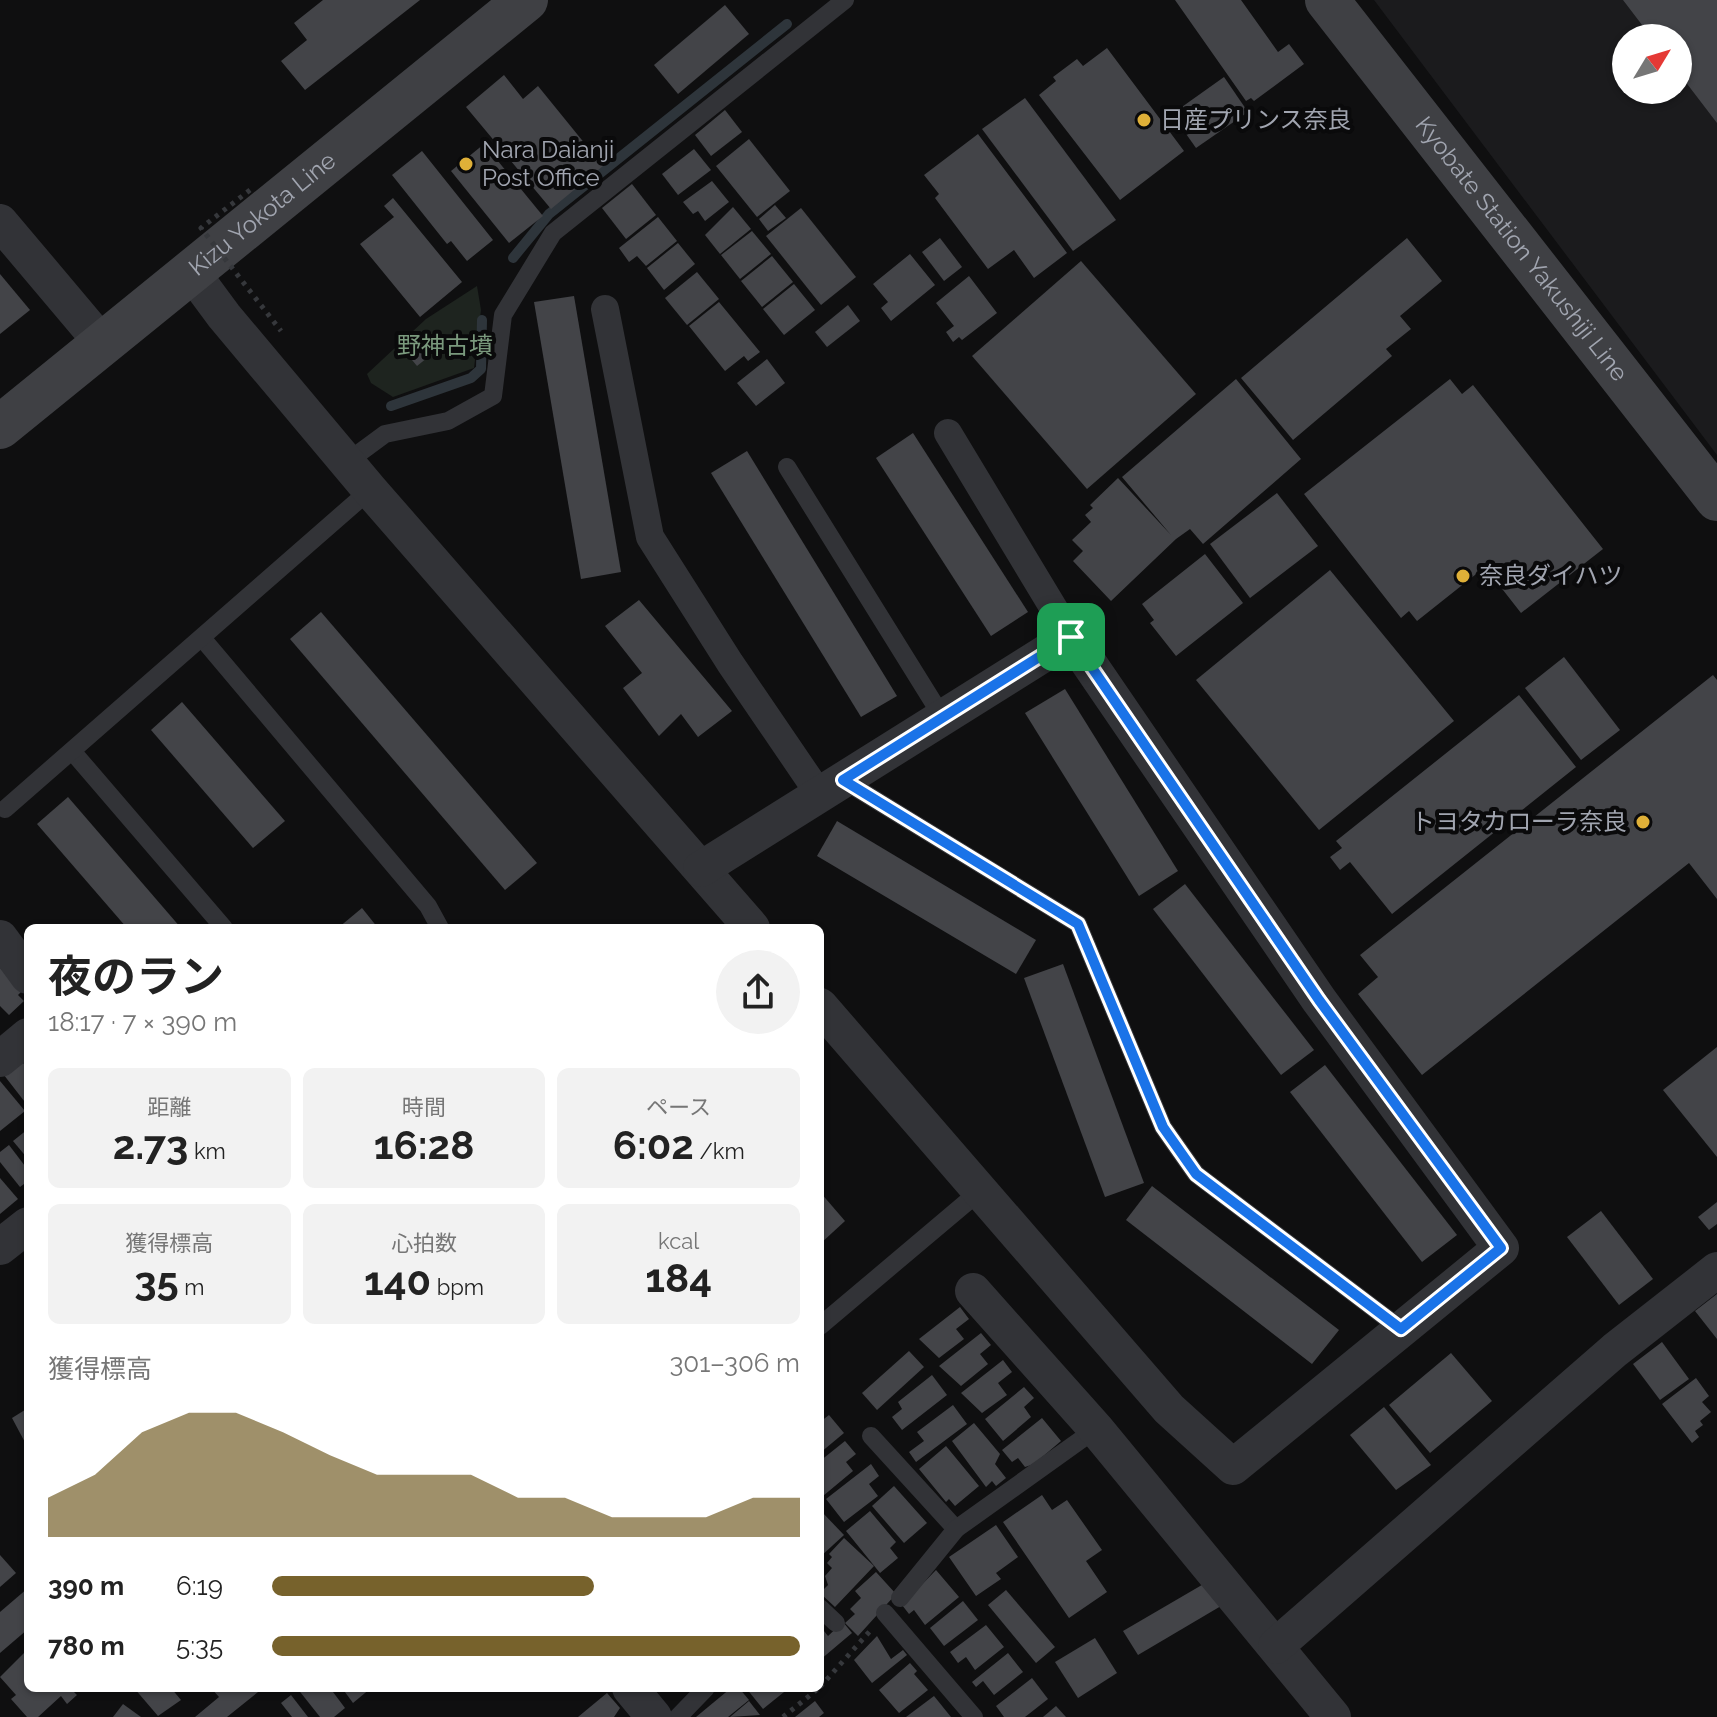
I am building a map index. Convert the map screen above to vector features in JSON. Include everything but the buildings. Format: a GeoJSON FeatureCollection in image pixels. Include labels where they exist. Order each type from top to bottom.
{"type":"FeatureCollection","features":[{"type":"Feature","properties":{"kind":"main road","name":"Kizu Yokota Line"},"geometry":{"type":"LineString","coordinates":[[0,427],[526,0]]}},
{"type":"Feature","properties":{"kind":"main road","name":"Kyobate Station Yakushiji Line"},"geometry":{"type":"LineString","coordinates":[[1327,0],[1717,499]]}},
{"type":"Feature","properties":{"kind":"street"},"geometry":{"type":"LineString","coordinates":[[0,222],[102,343]]}},
{"type":"Feature","properties":{"kind":"street"},"geometry":{"type":"LineString","coordinates":[[190,270],[224,316],[370,490],[749,924]]}},
{"type":"Feature","properties":{"kind":"street"},"geometry":{"type":"LineString","coordinates":[[605,309],[650,537],[730,663],[831,788]]}},
{"type":"Feature","properties":{"kind":"street"},"geometry":{"type":"LineString","coordinates":[[824,1011],[1169,1409],[1233,1467],[1501,1248],[1319,1000],[1071,637],[948,433]]}},
{"type":"Feature","properties":{"kind":"street"},"geometry":{"type":"LineString","coordinates":[[701,869],[1071,637]]}},
{"type":"Feature","properties":{"kind":"street"},"geometry":{"type":"LineString","coordinates":[[0,938],[24,971]]}},
{"type":"Feature","properties":{"kind":"street"},"geometry":{"type":"LineString","coordinates":[[0,1059],[24,1039]]}},
{"type":"Feature","properties":{"kind":"street"},"geometry":{"type":"LineString","coordinates":[[0,1247],[24,1228]]}},
{"type":"Feature","properties":{"kind":"street"},"geometry":{"type":"LineString","coordinates":[[1276,1646],[1615,1350],[1717,1270]]}},
{"type":"Feature","properties":{"kind":"street"},"geometry":{"type":"LineString","coordinates":[[973,1291],[1096,1429],[1333,1717]]}},
{"type":"Feature","properties":{"kind":"street"},"geometry":{"type":"LineString","coordinates":[[633,1692],[654,1717]]}},
{"type":"Feature","properties":{"kind":"lane"},"geometry":{"type":"LineString","coordinates":[[347,462],[385,434],[448,421],[493,396],[503,315],[553,233],[845,0]]}},
{"type":"Feature","properties":{"kind":"lane"},"geometry":{"type":"LineString","coordinates":[[787,467],[943,718]]}},
{"type":"Feature","properties":{"kind":"lane"},"geometry":{"type":"LineString","coordinates":[[5,809],[370,490]]}},
{"type":"Feature","properties":{"kind":"lane"},"geometry":{"type":"LineString","coordinates":[[202,638],[428,906],[438,924]]}},
{"type":"Feature","properties":{"kind":"lane"},"geometry":{"type":"LineString","coordinates":[[72,751],[221,924]]}},
{"type":"Feature","properties":{"kind":"lane"},"geometry":{"type":"LineString","coordinates":[[831,788],[1078,924],[1163,1127],[1196,1174],[1401,1329]]}},
{"type":"Feature","properties":{"kind":"lane"},"geometry":{"type":"LineString","coordinates":[[824,1323],[980,1191]]}},
{"type":"Feature","properties":{"kind":"lane"},"geometry":{"type":"LineString","coordinates":[[900,1598],[956,1529],[1096,1429]]}},
{"type":"Feature","properties":{"kind":"lane"},"geometry":{"type":"LineString","coordinates":[[871,1436],[956,1529]]}},
{"type":"Feature","properties":{"kind":"lane"},"geometry":{"type":"LineString","coordinates":[[824,1612],[836,1623]]}},
{"type":"Feature","properties":{"kind":"lane"},"geometry":{"type":"LineString","coordinates":[[885,1613],[974,1717]]}},
{"type":"Feature","properties":{"kind":"lane"},"geometry":{"type":"LineString","coordinates":[[678,1717],[702,1692]]}},
{"type":"Feature","properties":{"kind":"path"},"geometry":{"type":"LineString","coordinates":[[250,190],[201,228],[281,331]]}},
{"type":"Feature","properties":{"kind":"path"},"geometry":{"type":"LineString","coordinates":[[824,1682],[885,1613]]}},
{"type":"Feature","properties":{"kind":"path"},"geometry":{"type":"LineString","coordinates":[[783,1717],[814,1692]]}},
{"type":"Feature","properties":{"kind":"shaded area"},"geometry":{"type":"Polygon","coordinates":[[[1374,0],[1717,0],[1717,455],[1374,0]]]}},
{"type":"Feature","properties":{"kind":"green space","name":"野神古墳"},"geometry":{"type":"Polygon","coordinates":[[[477,286],[481,310],[474,368],[393,397],[371,383],[367,374],[426,319],[477,286]]]}},
{"type":"Feature","properties":{"kind":"waterway"},"geometry":{"type":"LineString","coordinates":[[513,258],[549,214],[787,24]]}},
{"type":"Feature","properties":{"kind":"waterway"},"geometry":{"type":"LineString","coordinates":[[391,406],[471,378],[481,369],[482,320]]}},
{"type":"Feature","properties":{"kind":"place","name":"日産プリンス奈良"},"geometry":{"type":"Point","coordinates":[1144,120]}},
{"type":"Feature","properties":{"kind":"place","name":"Nara Daianji Post Office"},"geometry":{"type":"Point","coordinates":[466,164]}},
{"type":"Feature","properties":{"kind":"place","name":"奈良ダイハツ"},"geometry":{"type":"Point","coordinates":[1463,576]}},
{"type":"Feature","properties":{"kind":"place","name":"トヨタカローラ奈良"},"geometry":{"type":"Point","coordinates":[1643,822]}},
{"type":"Feature","properties":{"kind":"route"},"geometry":{"type":"LineString","coordinates":[[1071,637],[1319,1000],[1501,1248],[1401,1329],[1196,1174],[1163,1127],[1078,924],[843,780],[1071,637]]}}]}
